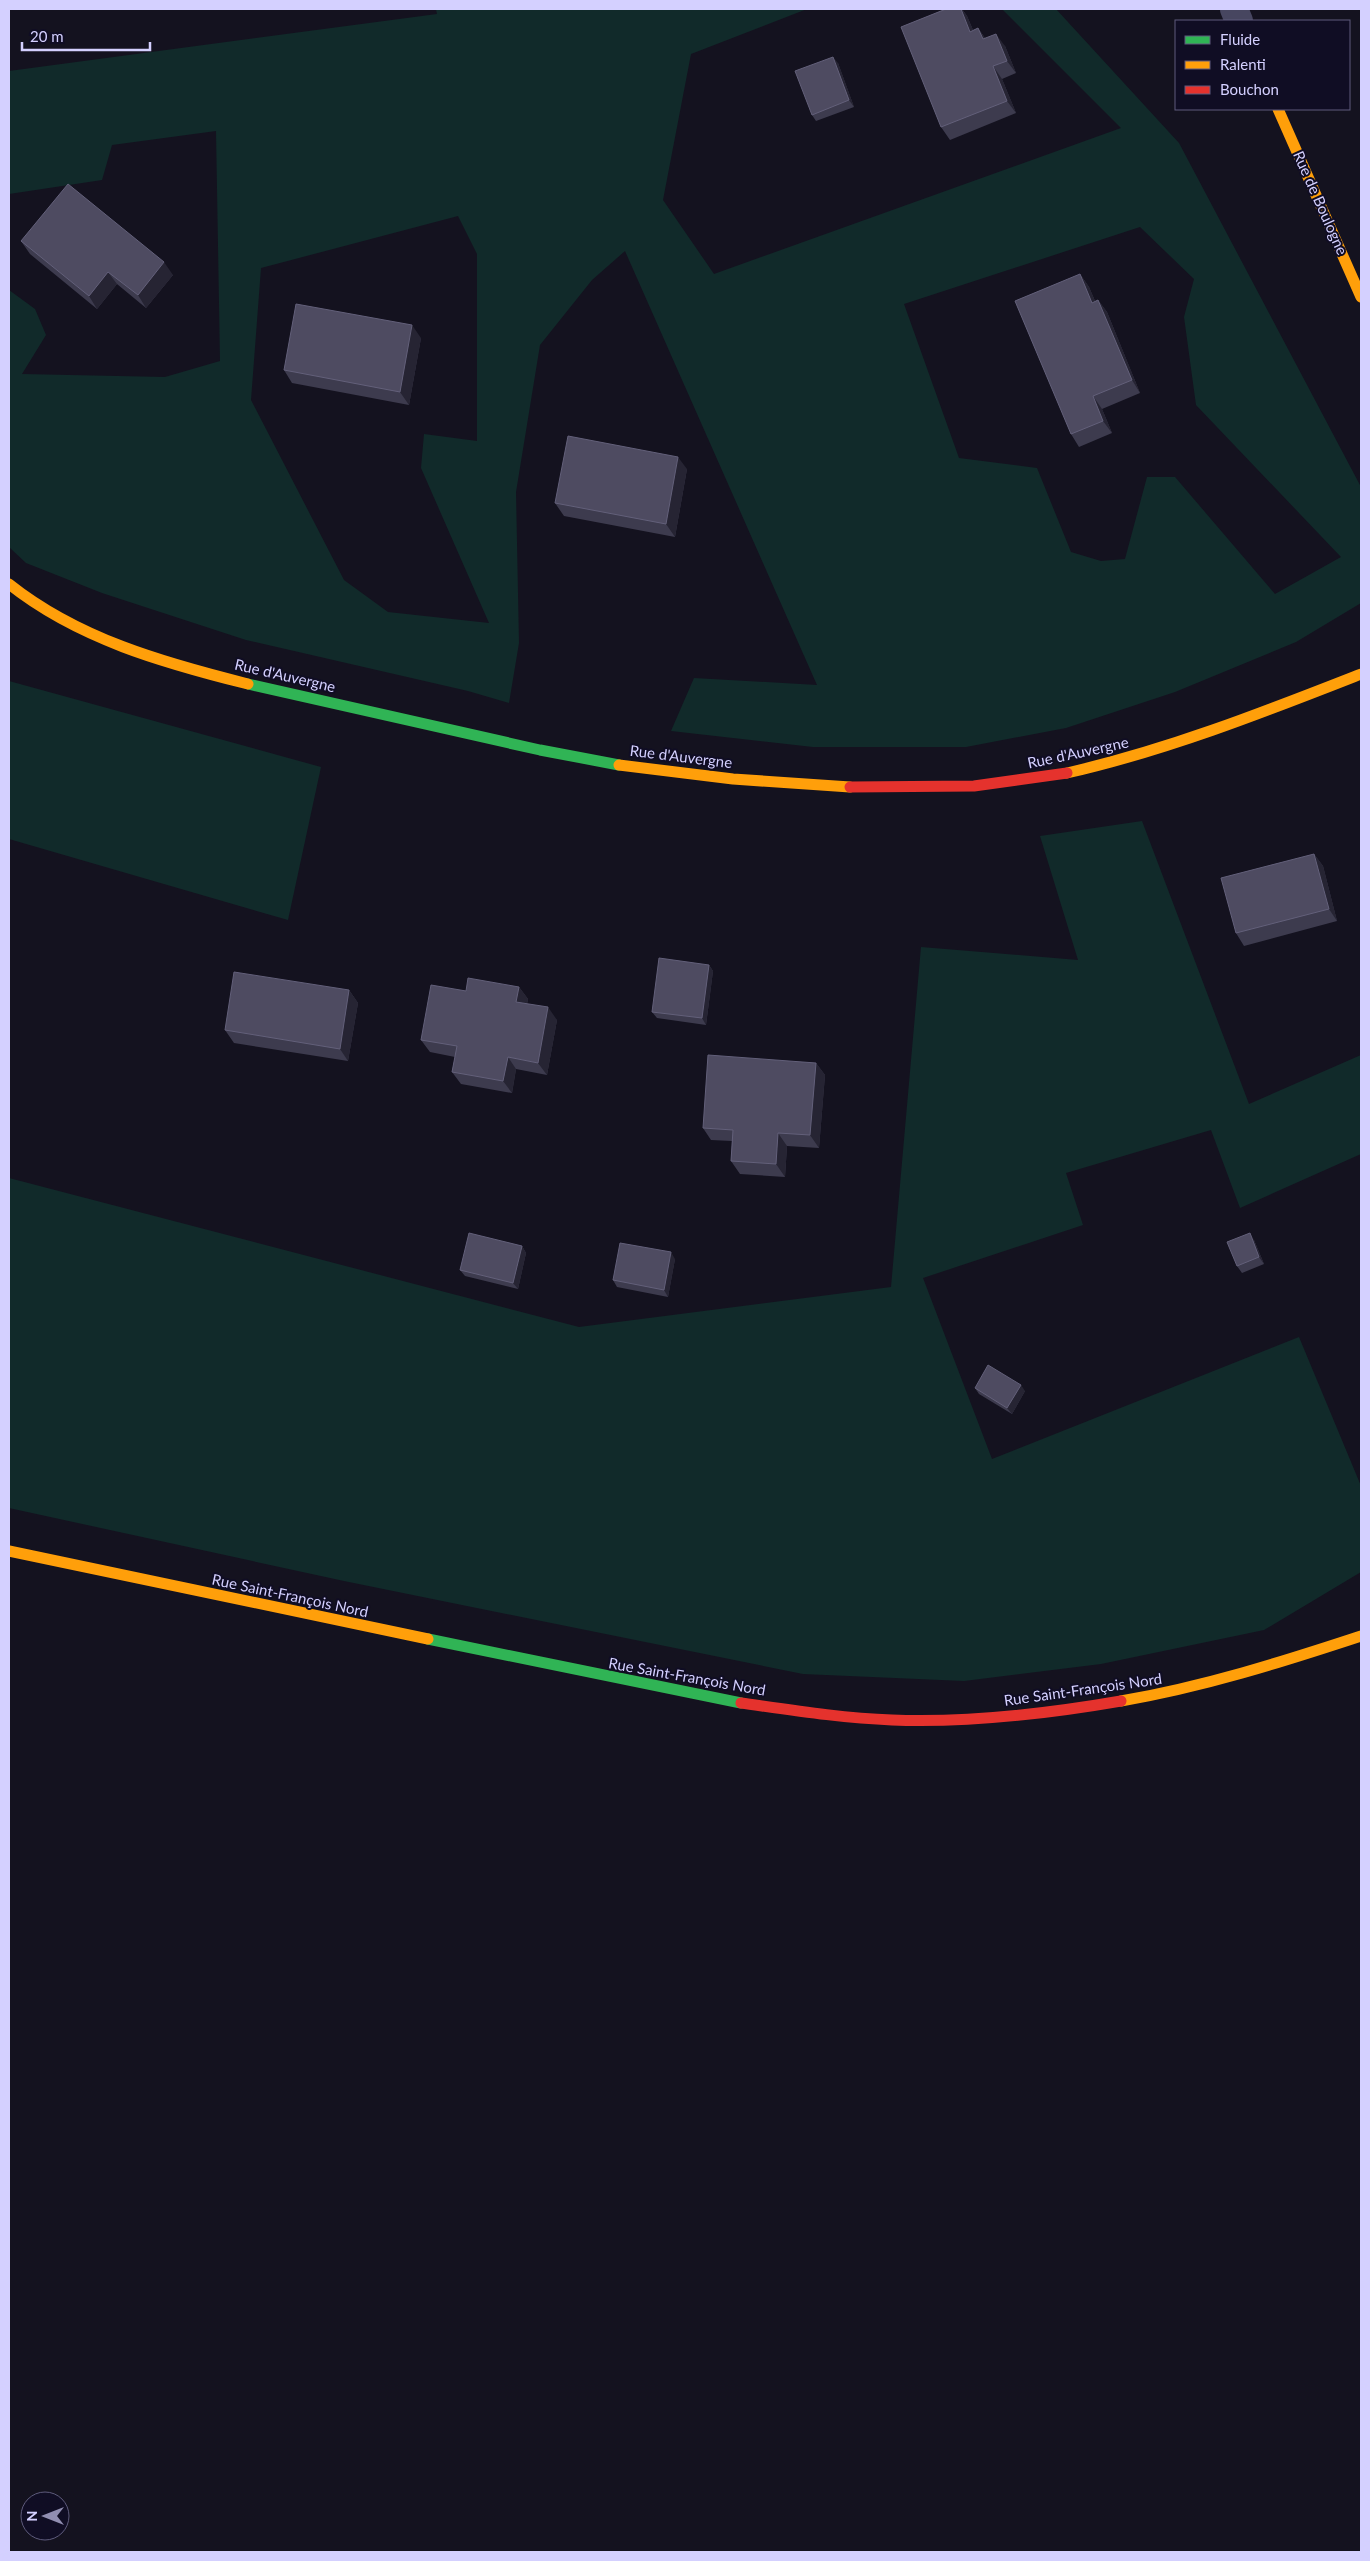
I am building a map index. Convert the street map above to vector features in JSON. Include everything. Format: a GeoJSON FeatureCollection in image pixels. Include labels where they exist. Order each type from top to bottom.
{"type":"FeatureCollection","features":[{"type":"Feature","properties":{"kind":"street","name":"Rue de Boulogne"},"geometry":{"type":"LineString","coordinates":[[1278,110],[1361,297]]}},
{"type":"Feature","properties":{"kind":"street","name":"Rue d'Auvergne"},"geometry":{"type":"LineString","coordinates":[[9,584],[60,619],[124,647],[189,670],[565,755],[661,771],[771,783],[880,788],[968,787],[1023,781],[1088,768],[1173,747],[1361,674]]}},
{"type":"Feature","properties":{"kind":"street","name":"Rue Saint-François Nord"},"geometry":{"type":"LineString","coordinates":[[9,1551],[713,1699],[829,1716],[893,1720],[996,1718],[1080,1708],[1166,1693],[1294,1658],[1361,1636]]}},
{"type":"Feature","properties":{"kind":"green space"},"geometry":{"type":"Polygon","coordinates":[[[436,9],[807,9],[691,54],[663,200],[714,274],[1121,128],[1002,9],[1056,9],[1179,143],[1361,487],[1361,603],[1296,642],[1175,692],[1066,728],[966,747],[813,747],[671,731],[694,678],[817,685],[625,251],[592,280],[540,345],[516,492],[519,643],[509,703],[468,691],[246,640],[102,593],[26,563],[9,547],[9,290],[35,309],[46,335],[22,374],[165,377],[220,361],[216,131],[112,145],[102,180],[9,194],[9,71],[437,14],[436,9]],[[458,216],[261,268],[251,400],[344,580],[388,612],[489,623],[421,468],[424,434],[477,441],[477,254],[458,216]],[[1140,227],[904,304],[959,458],[1037,468],[1071,552],[1101,561],[1125,559],[1147,477],[1175,477],[1275,594],[1341,557],[1196,405],[1184,317],[1194,279],[1140,227]]]}},
{"type":"Feature","properties":{"kind":"green space"},"geometry":{"type":"Polygon","coordinates":[[[9,681],[321,767],[288,920],[9,839],[9,681]]]}},
{"type":"Feature","properties":{"kind":"green space"},"geometry":{"type":"Polygon","coordinates":[[[1142,821],[1249,1104],[1361,1055],[1361,1154],[1240,1208],[1211,1130],[1066,1173],[1083,1225],[923,1278],[992,1459],[1299,1337],[1361,1486],[1361,1572],[1264,1630],[1101,1664],[964,1681],[803,1674],[344,1581],[9,1508],[9,1178],[579,1327],[891,1287],[921,947],[1078,960],[1040,836],[1142,821]]]}},
{"type":"Feature","properties":{"kind":"building"},"geometry":{"type":"Polygon","coordinates":[[[946,9],[961,9],[970,32],[978,28],[983,39],[996,34],[1007,61],[993,66],[1007,101],[941,127],[901,27],[946,9]]]}},
{"type":"Feature","properties":{"kind":"building"},"geometry":{"type":"Polygon","coordinates":[[[833,57],[849,100],[812,115],[795,71],[833,57]]]}},
{"type":"Feature","properties":{"kind":"building"},"geometry":{"type":"Polygon","coordinates":[[[68,184],[164,262],[138,295],[108,272],[89,296],[21,241],[68,184]]]}},
{"type":"Feature","properties":{"kind":"building"},"geometry":{"type":"Polygon","coordinates":[[[1080,274],[1092,303],[1098,300],[1132,380],[1093,396],[1103,421],[1071,434],[1015,301],[1080,274]]]}},
{"type":"Feature","properties":{"kind":"building"},"geometry":{"type":"Polygon","coordinates":[[[296,304],[412,325],[400,392],[284,370],[296,304]]]}},
{"type":"Feature","properties":{"kind":"building"},"geometry":{"type":"Polygon","coordinates":[[[568,436],[678,457],[666,524],[555,503],[568,436]]]}},
{"type":"Feature","properties":{"kind":"building"},"geometry":{"type":"Polygon","coordinates":[[[1314,854],[1329,909],[1236,933],[1221,878],[1314,854]]]}},
{"type":"Feature","properties":{"kind":"building"},"geometry":{"type":"Polygon","coordinates":[[[659,958],[709,965],[702,1018],[652,1012],[659,958]]]}},
{"type":"Feature","properties":{"kind":"building"},"geometry":{"type":"Polygon","coordinates":[[[234,972],[349,990],[340,1049],[225,1030],[234,972]]]}},
{"type":"Feature","properties":{"kind":"building"},"geometry":{"type":"Polygon","coordinates":[[[468,978],[519,987],[516,1002],[548,1007],[538,1063],[508,1057],[503,1081],[452,1072],[457,1046],[421,1040],[431,985],[466,991],[468,978]]]}},
{"type":"Feature","properties":{"kind":"building"},"geometry":{"type":"Polygon","coordinates":[[[708,1055],[816,1063],[810,1135],[778,1133],[776,1164],[731,1161],[733,1130],[703,1128],[708,1055]]]}},
{"type":"Feature","properties":{"kind":"building"},"geometry":{"type":"Polygon","coordinates":[[[469,1233],[522,1246],[513,1283],[460,1270],[469,1233]]]}},
{"type":"Feature","properties":{"kind":"building"},"geometry":{"type":"Polygon","coordinates":[[[1250,1233],[1259,1257],[1237,1266],[1227,1242],[1250,1233]]]}},
{"type":"Feature","properties":{"kind":"building"},"geometry":{"type":"Polygon","coordinates":[[[620,1243],[671,1252],[664,1290],[613,1280],[620,1243]]]}},
{"type":"Feature","properties":{"kind":"building"},"geometry":{"type":"Polygon","coordinates":[[[988,1365],[1021,1385],[1007,1408],[975,1388],[988,1365]]]}},
{"type":"Feature","properties":{"kind":"traffic: fast"},"geometry":{"type":"LineString","coordinates":[[248,684],[540,750],[619,765]]}},
{"type":"Feature","properties":{"kind":"traffic: fast"},"geometry":{"type":"LineString","coordinates":[[428,1639],[741,1703]]}},
{"type":"Feature","properties":{"kind":"traffic: slow"},"geometry":{"type":"LineString","coordinates":[[1278,110],[1361,297]]}},
{"type":"Feature","properties":{"kind":"traffic: slow"},"geometry":{"type":"LineString","coordinates":[[9,584],[64,620],[123,647],[154,658],[248,684]]}},
{"type":"Feature","properties":{"kind":"traffic: slow"},"geometry":{"type":"LineString","coordinates":[[1067,773],[1179,742],[1361,674]]}},
{"type":"Feature","properties":{"kind":"traffic: slow"},"geometry":{"type":"LineString","coordinates":[[619,765],[733,779],[850,787]]}},
{"type":"Feature","properties":{"kind":"traffic: slow"},"geometry":{"type":"LineString","coordinates":[[9,1551],[428,1639]]}},
{"type":"Feature","properties":{"kind":"traffic: slow"},"geometry":{"type":"LineString","coordinates":[[1121,1701],[1212,1681],[1361,1636]]}},
{"type":"Feature","properties":{"kind":"traffic: jam"},"geometry":{"type":"LineString","coordinates":[[850,787],[974,786],[1067,773]]}},
{"type":"Feature","properties":{"kind":"traffic: jam"},"geometry":{"type":"LineString","coordinates":[[741,1703],[854,1717],[921,1721],[979,1719],[1064,1710],[1121,1701]]}}]}
